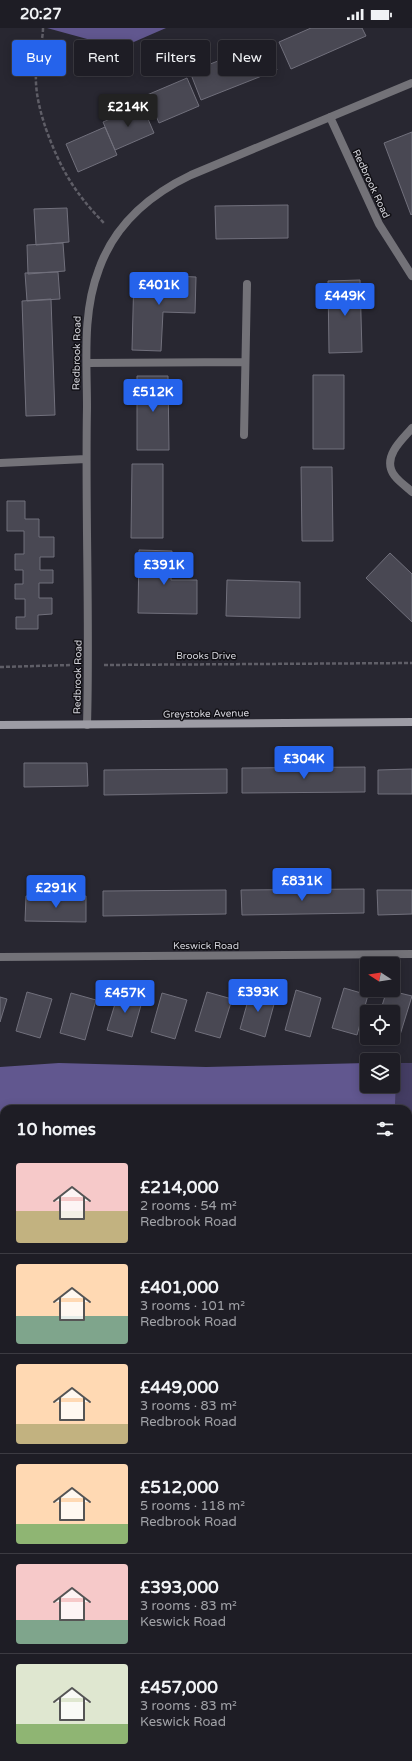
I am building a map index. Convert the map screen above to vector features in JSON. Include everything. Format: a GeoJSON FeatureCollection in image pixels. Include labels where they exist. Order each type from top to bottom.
{"type":"FeatureCollection","features":[{"type":"Feature","properties":{"kind":"street","name":"Redbrook Road"},"geometry":{"type":"LineString","coordinates":[[88,725],[89,665],[86,459],[87,326],[91,296],[101,264],[118,235],[144,203],[172,184],[412,83]]}},
{"type":"Feature","properties":{"kind":"street","name":"Redbrook Road"},"geometry":{"type":"LineString","coordinates":[[330,117],[379,224],[412,276]]}},
{"type":"Feature","properties":{"kind":"street"},"geometry":{"type":"LineString","coordinates":[[244,435],[247,284]]}},
{"type":"Feature","properties":{"kind":"street"},"geometry":{"type":"LineString","coordinates":[[87,362],[245,362]]}},
{"type":"Feature","properties":{"kind":"street"},"geometry":{"type":"LineString","coordinates":[[412,428],[392,454],[391,469],[394,475],[412,492]]}},
{"type":"Feature","properties":{"kind":"street"},"geometry":{"type":"LineString","coordinates":[[0,462],[86,459]]}},
{"type":"Feature","properties":{"kind":"street","name":"Greystoke Avenue"},"geometry":{"type":"LineString","coordinates":[[0,725],[412,722]]}},
{"type":"Feature","properties":{"kind":"street","name":"Keswick Road"},"geometry":{"type":"LineString","coordinates":[[0,957],[412,954]]}},
{"type":"Feature","properties":{"kind":"path"},"geometry":{"type":"LineString","coordinates":[[43,28],[36,73],[36,92],[42,116],[57,158],[71,184],[86,203],[104,223],[118,235]]}},
{"type":"Feature","properties":{"kind":"path","name":"Brooks Drive"},"geometry":{"type":"LineString","coordinates":[[0,667],[412,663]]}},
{"type":"Feature","properties":{"kind":"shaded area"},"geometry":{"type":"Polygon","coordinates":[[[47,28],[166,28],[133,42],[133,40],[91,40],[47,28]]]}},
{"type":"Feature","properties":{"kind":"shaded area"},"geometry":{"type":"Polygon","coordinates":[[[59,1063],[206,1067],[360,1063],[360,1093],[396,1093],[395,1105],[0,1105],[0,1067],[59,1063]]]}},
{"type":"Feature","properties":{"kind":"shaded area"},"geometry":{"type":"Polygon","coordinates":[[[400,1063],[412,1063],[412,1105],[395,1105],[396,1093],[400,1093],[400,1063]]]}},
{"type":"Feature","properties":{"kind":"building"},"geometry":{"type":"Polygon","coordinates":[[[311,28],[362,28],[366,36],[291,69],[279,42],[311,28]]]}},
{"type":"Feature","properties":{"kind":"building"},"geometry":{"type":"Polygon","coordinates":[[[218,61],[218,76],[262,76],[201,100],[192,76],[210,76],[210,64],[218,61]]]}},
{"type":"Feature","properties":{"kind":"building"},"geometry":{"type":"Polygon","coordinates":[[[187,78],[199,106],[159,123],[147,95],[187,78]]]}},
{"type":"Feature","properties":{"kind":"building"},"geometry":{"type":"Polygon","coordinates":[[[142,105],[154,133],[115,150],[103,122],[142,105]]]}},
{"type":"Feature","properties":{"kind":"building"},"geometry":{"type":"Polygon","coordinates":[[[105,127],[117,155],[78,172],[66,144],[105,127]]]}},
{"type":"Feature","properties":{"kind":"building"},"geometry":{"type":"Polygon","coordinates":[[[412,132],[412,214],[411,215],[384,143],[412,132]]]}},
{"type":"Feature","properties":{"kind":"building"},"geometry":{"type":"Polygon","coordinates":[[[288,205],[288,238],[216,239],[215,206],[288,205]]]}},
{"type":"Feature","properties":{"kind":"building"},"geometry":{"type":"Polygon","coordinates":[[[67,208],[69,242],[36,245],[34,209],[67,208]]]}},
{"type":"Feature","properties":{"kind":"building"},"geometry":{"type":"Polygon","coordinates":[[[63,243],[65,271],[28,274],[27,245],[63,243]]]}},
{"type":"Feature","properties":{"kind":"building"},"geometry":{"type":"Polygon","coordinates":[[[58,272],[60,299],[27,301],[25,273],[58,272]]]}},
{"type":"Feature","properties":{"kind":"building"},"geometry":{"type":"Polygon","coordinates":[[[134,274],[196,277],[195,313],[163,312],[161,351],[132,350],[134,274]]]}},
{"type":"Feature","properties":{"kind":"building"},"geometry":{"type":"Polygon","coordinates":[[[360,280],[362,352],[329,353],[328,281],[360,280]]]}},
{"type":"Feature","properties":{"kind":"building"},"geometry":{"type":"Polygon","coordinates":[[[51,299],[55,415],[26,416],[22,301],[51,299]]]}},
{"type":"Feature","properties":{"kind":"building"},"geometry":{"type":"Polygon","coordinates":[[[313,375],[344,375],[344,449],[313,449],[313,375]]]}},
{"type":"Feature","properties":{"kind":"building"},"geometry":{"type":"Polygon","coordinates":[[[137,376],[168,376],[169,450],[137,450],[137,376]]]}},
{"type":"Feature","properties":{"kind":"building"},"geometry":{"type":"Polygon","coordinates":[[[132,464],[163,464],[163,538],[131,538],[132,464]]]}},
{"type":"Feature","properties":{"kind":"building"},"geometry":{"type":"Polygon","coordinates":[[[301,467],[332,467],[333,541],[302,541],[301,467]]]}},
{"type":"Feature","properties":{"kind":"building"},"geometry":{"type":"Polygon","coordinates":[[[7,501],[25,501],[25,519],[39,519],[39,537],[54,537],[54,557],[40,557],[40,570],[53,570],[53,583],[39,583],[39,598],[52,598],[52,614],[38,615],[38,629],[16,629],[16,617],[25,617],[25,599],[15,599],[15,584],[23,584],[23,570],[15,570],[15,554],[24,554],[24,531],[7,531],[7,501]]]}},
{"type":"Feature","properties":{"kind":"building"},"geometry":{"type":"Polygon","coordinates":[[[139,550],[172,551],[171,580],[197,580],[197,614],[138,613],[139,550]]]}},
{"type":"Feature","properties":{"kind":"building"},"geometry":{"type":"Polygon","coordinates":[[[390,553],[412,574],[412,622],[366,578],[390,553]]]}},
{"type":"Feature","properties":{"kind":"building"},"geometry":{"type":"Polygon","coordinates":[[[227,580],[300,582],[300,618],[226,616],[227,580]]]}},
{"type":"Feature","properties":{"kind":"building"},"geometry":{"type":"Polygon","coordinates":[[[24,763],[87,763],[88,786],[24,787],[24,763]]]}},
{"type":"Feature","properties":{"kind":"building"},"geometry":{"type":"Polygon","coordinates":[[[365,767],[365,792],[242,793],[242,768],[365,767]]]}},
{"type":"Feature","properties":{"kind":"building"},"geometry":{"type":"Polygon","coordinates":[[[227,769],[227,793],[104,795],[104,770],[227,769]]]}},
{"type":"Feature","properties":{"kind":"building"},"geometry":{"type":"Polygon","coordinates":[[[412,769],[412,794],[378,794],[378,770],[412,769]]]}},
{"type":"Feature","properties":{"kind":"building"},"geometry":{"type":"Polygon","coordinates":[[[364,889],[364,913],[242,915],[241,890],[364,889]]]}},
{"type":"Feature","properties":{"kind":"building"},"geometry":{"type":"Polygon","coordinates":[[[226,890],[226,914],[103,916],[103,891],[226,890]]]}},
{"type":"Feature","properties":{"kind":"building"},"geometry":{"type":"Polygon","coordinates":[[[377,890],[412,890],[412,914],[378,915],[377,890]]]}},
{"type":"Feature","properties":{"kind":"building"},"geometry":{"type":"Polygon","coordinates":[[[26,896],[86,896],[86,922],[25,921],[26,896]]]}},
{"type":"Feature","properties":{"kind":"building"},"geometry":{"type":"Polygon","coordinates":[[[344,988],[360,993],[360,997],[367,997],[365,1005],[360,1005],[360,1024],[357,1035],[332,1028],[344,988]]]}},
{"type":"Feature","properties":{"kind":"building"},"geometry":{"type":"Polygon","coordinates":[[[251,990],[276,997],[265,1037],[240,1029],[251,990]]]}},
{"type":"Feature","properties":{"kind":"building"},"geometry":{"type":"Polygon","coordinates":[[[296,990],[321,998],[310,1037],[285,1030],[296,990]]]}},
{"type":"Feature","properties":{"kind":"building"},"geometry":{"type":"Polygon","coordinates":[[[119,991],[143,998],[132,1037],[107,1030],[119,991]]]}},
{"type":"Feature","properties":{"kind":"building"},"geometry":{"type":"Polygon","coordinates":[[[27,992],[52,999],[40,1038],[16,1031],[27,992]]]}},
{"type":"Feature","properties":{"kind":"building"},"geometry":{"type":"Polygon","coordinates":[[[207,992],[232,999],[220,1038],[195,1031],[207,992]]]}},
{"type":"Feature","properties":{"kind":"building"},"geometry":{"type":"Polygon","coordinates":[[[71,993],[96,1000],[85,1040],[60,1033],[71,993]]]}},
{"type":"Feature","properties":{"kind":"building"},"geometry":{"type":"Polygon","coordinates":[[[162,993],[187,1000],[175,1039],[151,1032],[162,993]]]}},
{"type":"Feature","properties":{"kind":"building"},"geometry":{"type":"Polygon","coordinates":[[[400,993],[412,996],[400,1035],[400,1005],[382,1005],[385,997],[400,997],[400,993]]]}},
{"type":"Feature","properties":{"kind":"building"},"geometry":{"type":"Polygon","coordinates":[[[0,997],[7,999],[0,1022],[0,997]]]}}]}
